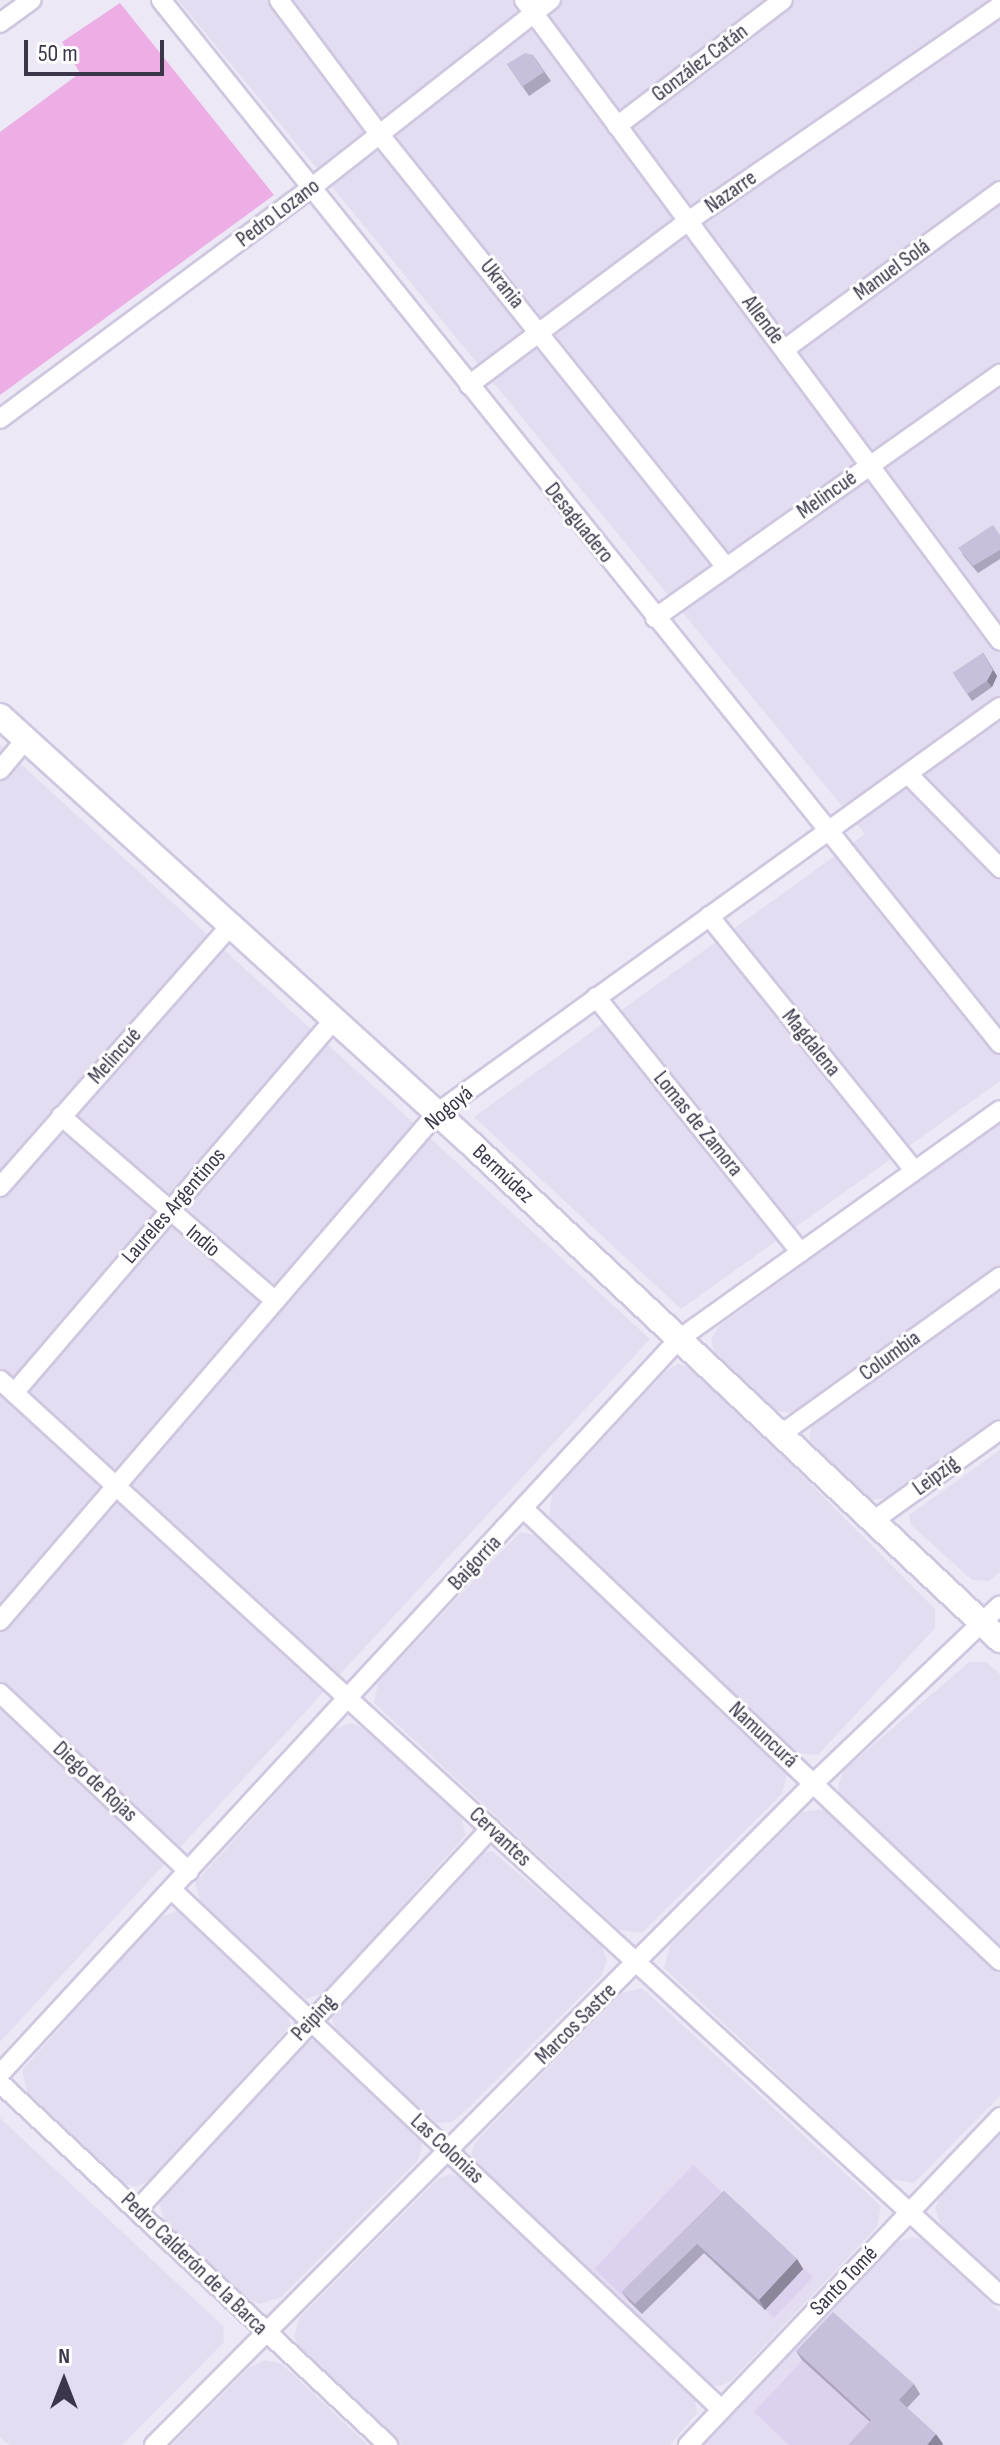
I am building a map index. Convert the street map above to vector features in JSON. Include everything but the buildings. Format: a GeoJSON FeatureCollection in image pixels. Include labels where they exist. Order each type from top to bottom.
{"type":"FeatureCollection","features":[{"type":"Feature","properties":{"kind":"street","name":"Desaguadero"},"geometry":{"type":"LineString","coordinates":[[161,0],[1000,1044]]}},
{"type":"Feature","properties":{"kind":"street","name":"Ukrania"},"geometry":{"type":"LineString","coordinates":[[279,0],[380,135],[726,567]]}},
{"type":"Feature","properties":{"kind":"street","name":"Pedro Lozano"},"geometry":{"type":"LineString","coordinates":[[0,419],[380,135],[529,6],[551,0]]}},
{"type":"Feature","properties":{"kind":"street","name":"González Catán"},"geometry":{"type":"LineString","coordinates":[[617,126],[783,0]]}},
{"type":"Feature","properties":{"kind":"street"},"geometry":{"type":"LineString","coordinates":[[0,23],[20,3]]}},
{"type":"Feature","properties":{"kind":"street","name":"Allende"},"geometry":{"type":"LineString","coordinates":[[529,6],[687,222],[785,349],[867,466],[1000,641]]}},
{"type":"Feature","properties":{"kind":"street","name":"Nazarre"},"geometry":{"type":"LineString","coordinates":[[469,385],[687,222],[1000,6]]}},
{"type":"Feature","properties":{"kind":"street","name":"Manuel Solá"},"geometry":{"type":"LineString","coordinates":[[785,349],[1000,191]]}},
{"type":"Feature","properties":{"kind":"street","name":"Melincué"},"geometry":{"type":"LineString","coordinates":[[655,618],[1000,374]]}},
{"type":"Feature","properties":{"kind":"street","name":"Nogoyá"},"geometry":{"type":"LineString","coordinates":[[0,1621],[437,1113],[1000,707]]}},
{"type":"Feature","properties":{"kind":"street","name":"Bermúdez"},"geometry":{"type":"LineString","coordinates":[[0,716],[437,1113],[1000,1640]]}},
{"type":"Feature","properties":{"kind":"street"},"geometry":{"type":"LineString","coordinates":[[0,770],[26,739]]}},
{"type":"Feature","properties":{"kind":"street"},"geometry":{"type":"LineString","coordinates":[[908,774],[1000,868]]}},
{"type":"Feature","properties":{"kind":"street","name":"Magdalena"},"geometry":{"type":"LineString","coordinates":[[709,916],[914,1170]]}},
{"type":"Feature","properties":{"kind":"street","name":"Melincué"},"geometry":{"type":"LineString","coordinates":[[0,1187],[230,926]]}},
{"type":"Feature","properties":{"kind":"street","name":"Lomas de Zamora"},"geometry":{"type":"LineString","coordinates":[[596,997],[800,1252]]}},
{"type":"Feature","properties":{"kind":"street","name":"Laureles Argentinos"},"geometry":{"type":"LineString","coordinates":[[7,1386],[169,1212],[335,1019]]}},
{"type":"Feature","properties":{"kind":"street","name":"Baigorria"},"geometry":{"type":"LineString","coordinates":[[0,2074],[525,1510],[679,1339],[1000,1110]]}},
{"type":"Feature","properties":{"kind":"street","name":"Indio"},"geometry":{"type":"LineString","coordinates":[[61,1116],[275,1301]]}},
{"type":"Feature","properties":{"kind":"street","name":"Columbia"},"geometry":{"type":"LineString","coordinates":[[780,1435],[1000,1277]]}},
{"type":"Feature","properties":{"kind":"street","name":"Cervantes"},"geometry":{"type":"LineString","coordinates":[[7,1386],[1000,2295]]}},
{"type":"Feature","properties":{"kind":"street","name":"Leipzig"},"geometry":{"type":"LineString","coordinates":[[873,1521],[1000,1430]]}},
{"type":"Feature","properties":{"kind":"street","name":"Namuncurá"},"geometry":{"type":"LineString","coordinates":[[525,1510],[1000,1961]]}},
{"type":"Feature","properties":{"kind":"street","name":"Marcos Sastre"},"geometry":{"type":"LineString","coordinates":[[154,2445],[637,1964],[814,1783],[979,1620],[1000,1605]]}},
{"type":"Feature","properties":{"kind":"street","name":"Diego de Rojas"},"geometry":{"type":"LineString","coordinates":[[0,1693],[189,1872]]}},
{"type":"Feature","properties":{"kind":"street","name":"Peiping"},"geometry":{"type":"LineString","coordinates":[[138,2209],[491,1828]]}},
{"type":"Feature","properties":{"kind":"street","name":"Las Colonias"},"geometry":{"type":"LineString","coordinates":[[172,1890],[721,2409]]}},
{"type":"Feature","properties":{"kind":"street","name":"Pedro Calderón de la Barca"},"geometry":{"type":"LineString","coordinates":[[0,2083],[388,2445]]}},
{"type":"Feature","properties":{"kind":"street","name":"Santo Tomé"},"geometry":{"type":"LineString","coordinates":[[688,2445],[1000,2117]]}},
{"type":"Feature","properties":{"kind":"shaded area"},"geometry":{"type":"Polygon","coordinates":[[[178,0],[1000,0],[1000,1081],[681,1309],[474,1117],[865,834],[178,0]]]}},
{"type":"Feature","properties":{"kind":"shaded area"},"geometry":{"type":"Polygon","coordinates":[[[120,3],[274,195],[0,395],[0,132],[80,73],[62,42],[120,3]]]}},
{"type":"Feature","properties":{"kind":"shaded area"},"geometry":{"type":"Polygon","coordinates":[[[0,745],[650,1339],[0,2042],[0,745]]]}},
{"type":"Feature","properties":{"kind":"shaded area"},"geometry":{"type":"Polygon","coordinates":[[[1000,1123],[1000,1265],[791,1413],[770,1410],[716,1359],[711,1339],[720,1325],[1000,1123]]]}},
{"type":"Feature","properties":{"kind":"shaded area"},"geometry":{"type":"Polygon","coordinates":[[[1000,1286],[1000,1419],[890,1498],[868,1500],[809,1445],[811,1424],[1000,1286]]]}},
{"type":"Feature","properties":{"kind":"shaded area"},"geometry":{"type":"Polygon","coordinates":[[[678,1364],[697,1370],[935,1609],[935,1628],[818,1755],[796,1753],[549,1517],[552,1494],[666,1371],[678,1364]]]}},
{"type":"Feature","properties":{"kind":"shaded area"},"geometry":{"type":"Polygon","coordinates":[[[1000,1450],[1000,1572],[989,1581],[972,1580],[911,1525],[909,1515],[1000,1450]]]}},
{"type":"Feature","properties":{"kind":"shaded area"},"geometry":{"type":"Polygon","coordinates":[[[520,1532],[542,1537],[787,1775],[782,1794],[642,1933],[619,1930],[374,1703],[378,1682],[520,1532]]]}},
{"type":"Feature","properties":{"kind":"shaded area"},"geometry":{"type":"Polygon","coordinates":[[[969,1662],[986,1662],[1000,1674],[1000,1950],[840,1797],[838,1786],[844,1770],[969,1662]]]}},
{"type":"Feature","properties":{"kind":"shaded area"},"geometry":{"type":"Polygon","coordinates":[[[351,1723],[363,1728],[461,1817],[466,1835],[324,1993],[306,1999],[201,1904],[195,1883],[334,1729],[351,1723]]]}},
{"type":"Feature","properties":{"kind":"shaded area"},"geometry":{"type":"Polygon","coordinates":[[[823,1809],[1000,1973],[1000,2096],[914,2183],[890,2179],[664,1968],[670,1945],[802,1812],[823,1809]]]}},
{"type":"Feature","properties":{"kind":"shaded area"},"geometry":{"type":"Polygon","coordinates":[[[492,1851],[601,1944],[607,1961],[601,1976],[465,2111],[452,2122],[437,2123],[336,2032],[331,2016],[478,1854],[492,1851]]]}},
{"type":"Feature","properties":{"kind":"shaded area"},"geometry":{"type":"Polygon","coordinates":[[[177,1911],[286,2009],[291,2025],[151,2180],[135,2187],[124,2183],[27,2092],[22,2070],[158,1918],[177,1911]]]}},
{"type":"Feature","properties":{"kind":"shaded area"},"geometry":{"type":"Polygon","coordinates":[[[642,1988],[881,2206],[877,2227],[731,2381],[720,2386],[708,2385],[477,2166],[471,2154],[476,2141],[622,1993],[642,1988]]]}},
{"type":"Feature","properties":{"kind":"shaded area"},"geometry":{"type":"Polygon","coordinates":[[[315,2040],[420,2137],[422,2147],[418,2160],[281,2297],[260,2304],[246,2298],[165,2222],[159,2203],[301,2044],[315,2040]]]}},
{"type":"Feature","properties":{"kind":"shaded area"},"geometry":{"type":"Polygon","coordinates":[[[0,2118],[223,2326],[224,2342],[122,2445],[9,2445],[0,2437],[0,2118]]]}},
{"type":"Feature","properties":{"kind":"shaded area"},"geometry":{"type":"Polygon","coordinates":[[[1000,2132],[1000,2281],[941,2225],[935,2208],[941,2194],[1000,2132]]]}},
{"type":"Feature","properties":{"kind":"shaded area"},"geometry":{"type":"Polygon","coordinates":[[[693,2165],[813,2277],[774,2318],[704,2253],[642,2314],[594,2269],[693,2165]]]}},
{"type":"Feature","properties":{"kind":"shaded area"},"geometry":{"type":"Polygon","coordinates":[[[450,2174],[466,2179],[695,2398],[697,2413],[670,2445],[401,2445],[301,2351],[294,2336],[300,2317],[438,2179],[450,2174]]]}},
{"type":"Feature","properties":{"kind":"shaded area"},"geometry":{"type":"Polygon","coordinates":[[[912,2237],[923,2240],[1000,2312],[1000,2445],[704,2445],[896,2242],[912,2237]]]}},
{"type":"Feature","properties":{"kind":"shaded area"},"geometry":{"type":"Polygon","coordinates":[[[839,2321],[920,2394],[905,2410],[942,2445],[789,2445],[754,2412],[839,2321]]]}},
{"type":"Feature","properties":{"kind":"shaded area"},"geometry":{"type":"Polygon","coordinates":[[[265,2360],[282,2364],[368,2445],[172,2445],[250,2367],[265,2360]]]}}]}
